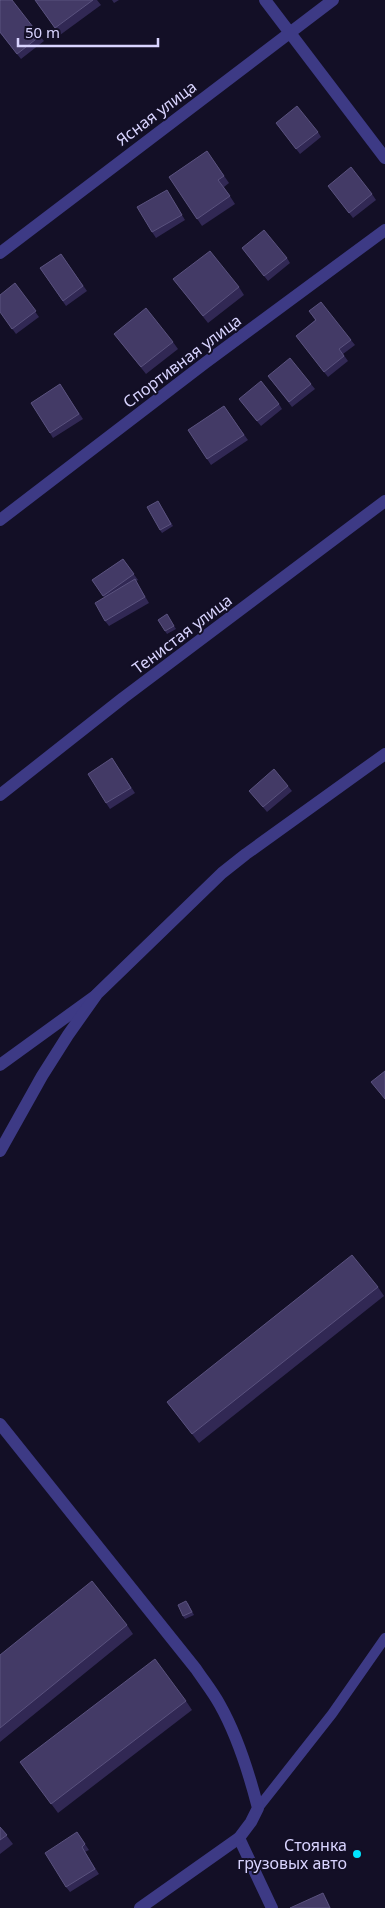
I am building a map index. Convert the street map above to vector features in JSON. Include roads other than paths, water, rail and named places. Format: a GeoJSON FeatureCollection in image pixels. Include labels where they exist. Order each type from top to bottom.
{"type":"FeatureCollection","features":[{"type":"Feature","properties":{"kind":"street"},"geometry":{"type":"LineString","coordinates":[[265,0],[385,158]]}},
{"type":"Feature","properties":{"kind":"street","name":"Ясная улица"},"geometry":{"type":"LineString","coordinates":[[0,253],[333,0]]}},
{"type":"Feature","properties":{"kind":"street","name":"Спортивная улица"},"geometry":{"type":"LineString","coordinates":[[0,520],[205,363],[385,230]]}},
{"type":"Feature","properties":{"kind":"street","name":"Тенистая улица"},"geometry":{"type":"LineString","coordinates":[[0,796],[123,698],[385,501]]}},
{"type":"Feature","properties":{"kind":"street"},"geometry":{"type":"LineString","coordinates":[[0,1065],[97,994],[222,873],[385,754]]}},
{"type":"Feature","properties":{"kind":"street"},"geometry":{"type":"LineString","coordinates":[[0,1151],[42,1076],[68,1034],[97,994]]}},
{"type":"Feature","properties":{"kind":"street"},"geometry":{"type":"LineString","coordinates":[[0,1424],[196,1669],[220,1704],[240,1749],[258,1808],[251,1822],[239,1838],[140,1908]]}},
{"type":"Feature","properties":{"kind":"street"},"geometry":{"type":"LineString","coordinates":[[239,1838],[272,1908]]}},
{"type":"Feature","properties":{"kind":"lane"},"geometry":{"type":"LineString","coordinates":[[258,1808],[332,1714],[385,1638]]}},
{"type":"Feature","properties":{"kind":"place","name":"Стоянка грузовых авто"},"geometry":{"type":"Point","coordinates":[357,1854]}}]}
